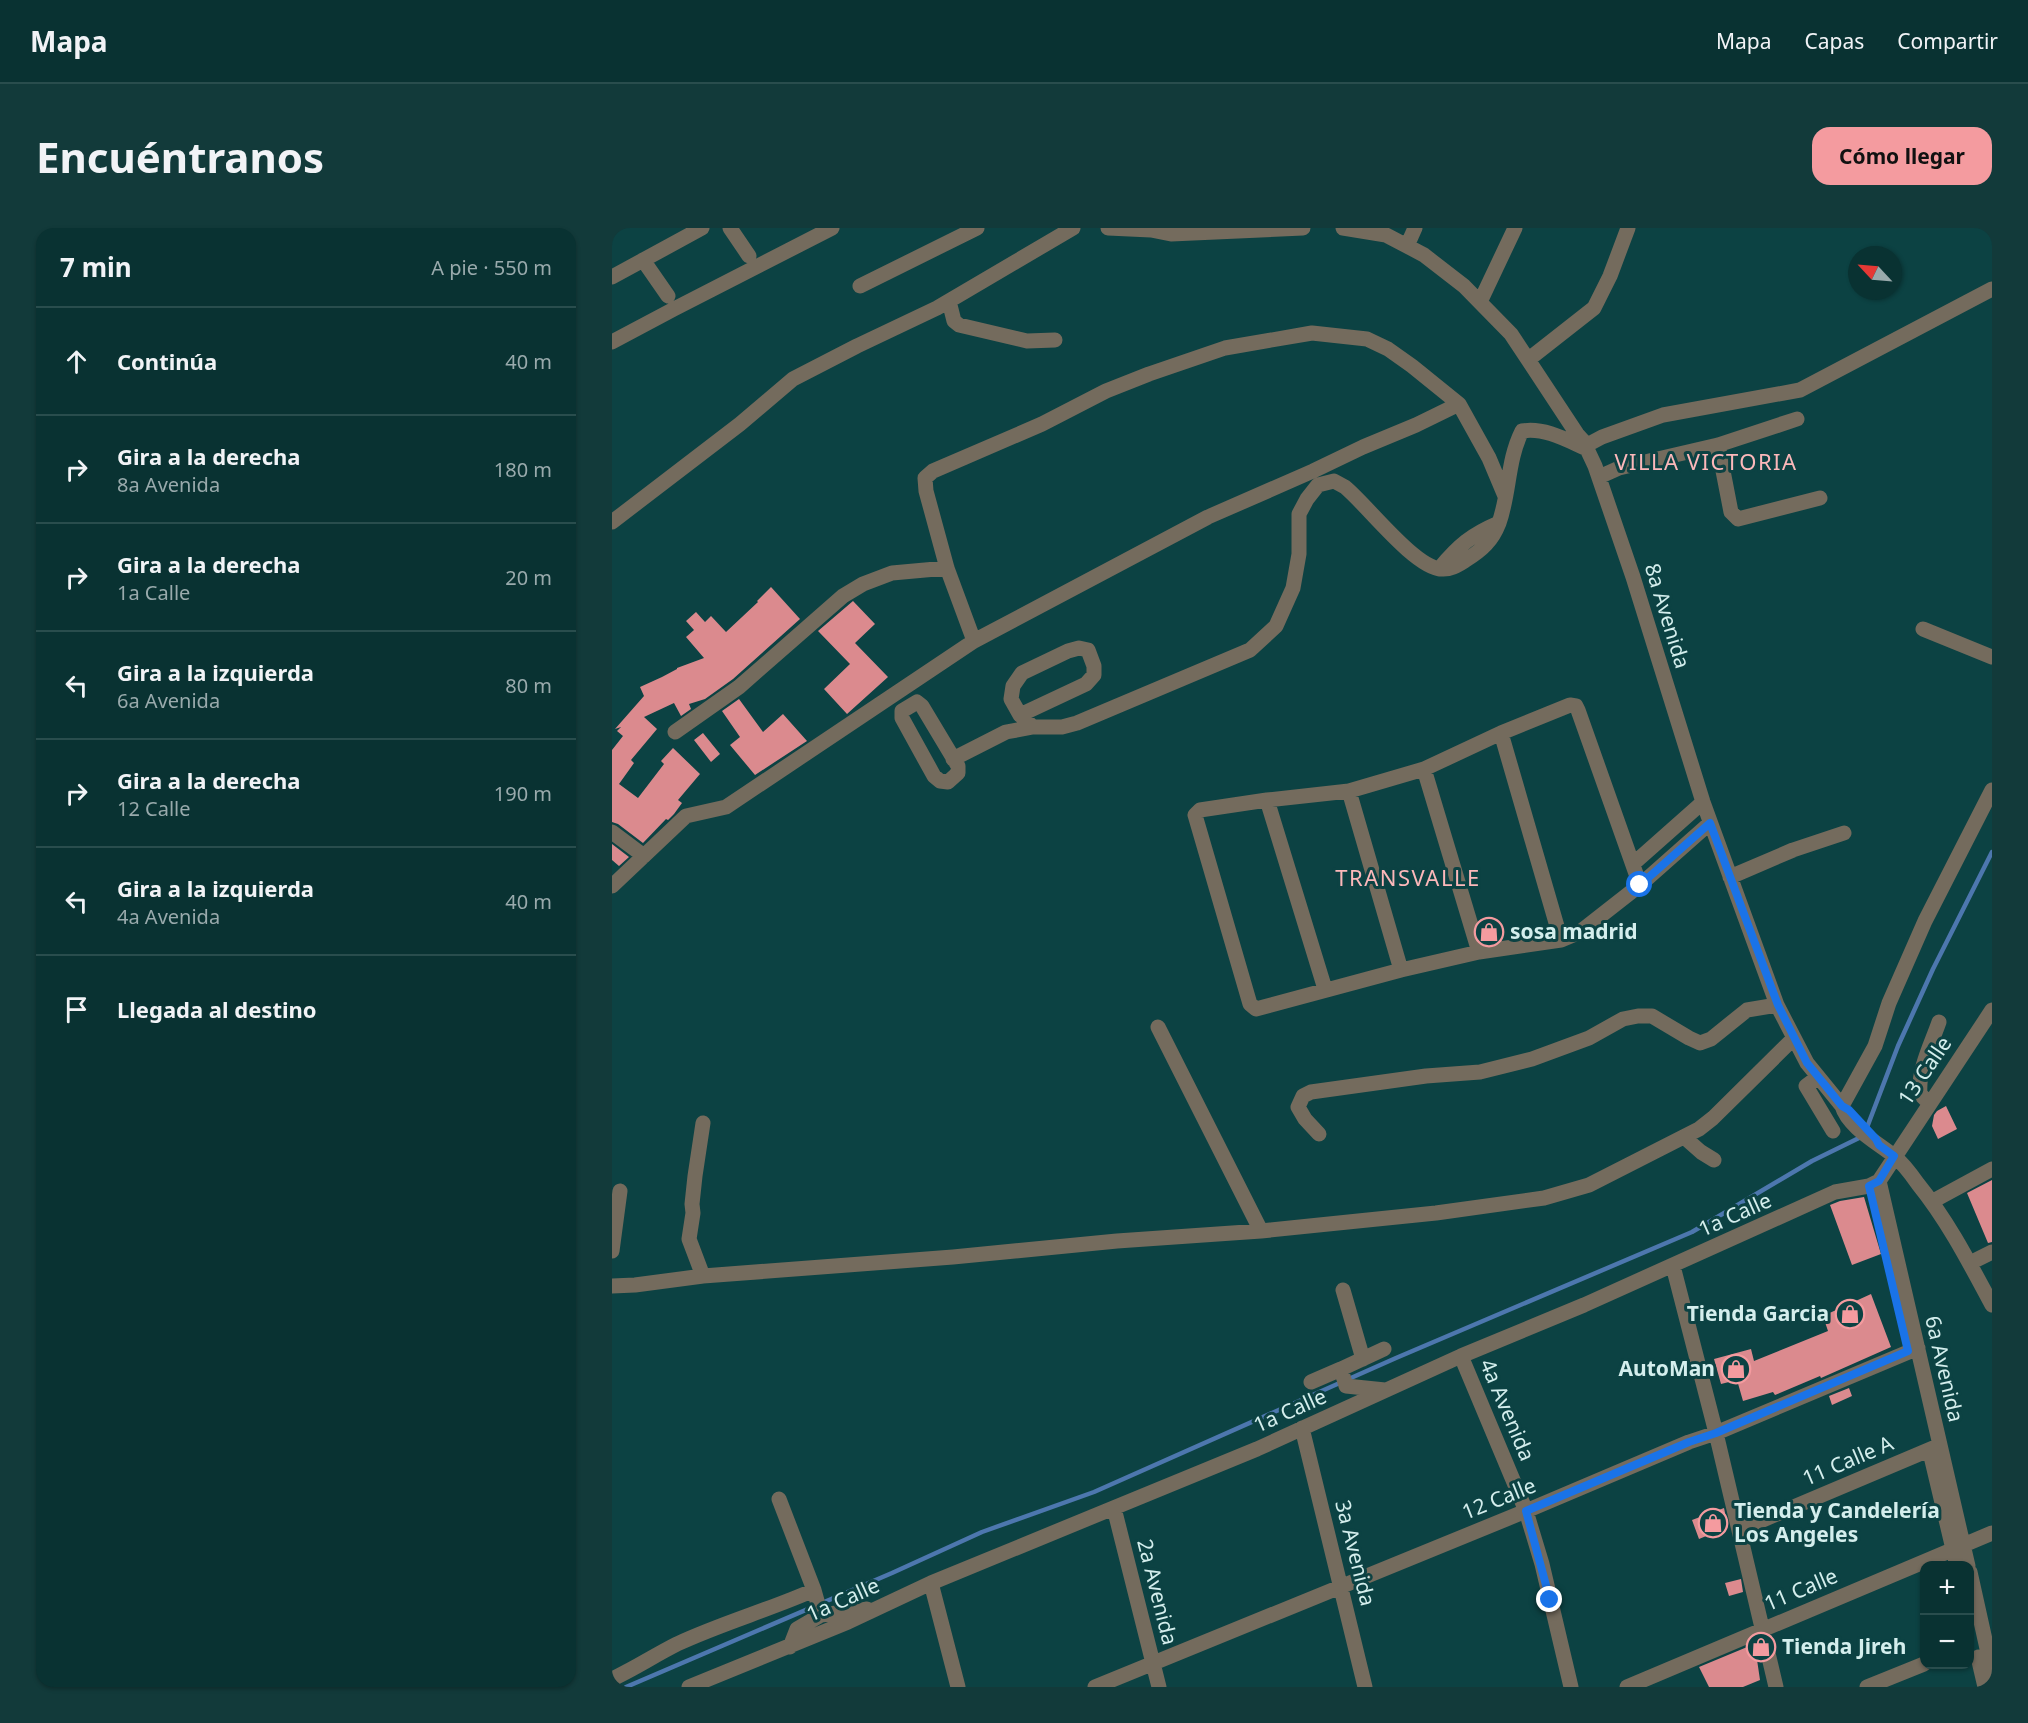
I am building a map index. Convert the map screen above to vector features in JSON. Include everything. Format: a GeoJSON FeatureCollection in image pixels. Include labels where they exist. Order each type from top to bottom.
{"type":"FeatureCollection","features":[{"type":"Feature","properties":{"kind":"street"},"geometry":{"type":"LineString","coordinates":[[612,277],[702,228]]}},
{"type":"Feature","properties":{"kind":"street"},"geometry":{"type":"LineString","coordinates":[[730,228],[749,256]]}},
{"type":"Feature","properties":{"kind":"street"},"geometry":{"type":"LineString","coordinates":[[612,342],[832,228]]}},
{"type":"Feature","properties":{"kind":"street"},"geometry":{"type":"LineString","coordinates":[[860,286],[977,228]]}},
{"type":"Feature","properties":{"kind":"street"},"geometry":{"type":"LineString","coordinates":[[612,522],[740,424],[793,379],[949,301],[1073,228]]}},
{"type":"Feature","properties":{"kind":"street"},"geometry":{"type":"LineString","coordinates":[[1108,228],[1151,229],[1171,234],[1303,228]]}},
{"type":"Feature","properties":{"kind":"street","name":"8a Avenida"},"geometry":{"type":"LineString","coordinates":[[1343,228],[1386,235],[1424,255],[1464,286],[1510,334],[1587,447],[1633,577],[1710,823],[1778,1005],[1793,1039],[1807,1063],[1846,1111],[1876,1142],[1904,1166],[1932,1201],[1970,1263],[1992,1305]]}},
{"type":"Feature","properties":{"kind":"street"},"geometry":{"type":"LineString","coordinates":[[1407,246],[1415,228]]}},
{"type":"Feature","properties":{"kind":"street"},"geometry":{"type":"LineString","coordinates":[[1480,303],[1515,228]]}},
{"type":"Feature","properties":{"kind":"street"},"geometry":{"type":"LineString","coordinates":[[1529,359],[1594,308],[1610,276],[1628,228]]}},
{"type":"Feature","properties":{"kind":"street"},"geometry":{"type":"LineString","coordinates":[[643,260],[668,296]]}},
{"type":"Feature","properties":{"kind":"street"},"geometry":{"type":"LineString","coordinates":[[953,759],[1006,732],[1033,727],[1062,727],[1077,723],[1250,650],[1275,626],[1293,588],[1299,554],[1299,514],[1306,499],[1318,485],[1335,481],[1345,487],[1421,561],[1439,569],[1452,568],[1480,551],[1492,540],[1506,498],[1511,456],[1522,431],[1533,429],[1587,447],[1602,437],[1662,415],[1800,390],[1992,289]]}},
{"type":"Feature","properties":{"kind":"street"},"geometry":{"type":"LineString","coordinates":[[949,301],[954,321],[959,325],[1027,341],[1055,340]]}},
{"type":"Feature","properties":{"kind":"street"},"geometry":{"type":"LineString","coordinates":[[974,642],[947,568],[926,491],[925,478],[933,471],[1042,424],[1106,390],[1225,348],[1311,333],[1366,339],[1388,349],[1459,404],[1490,458],[1506,498]]}},
{"type":"Feature","properties":{"kind":"street"},"geometry":{"type":"LineString","coordinates":[[612,886],[686,816],[712,812],[726,807],[974,642],[1208,517],[1459,404]]}},
{"type":"Feature","properties":{"kind":"street"},"geometry":{"type":"LineString","coordinates":[[1599,477],[1619,468],[1718,445],[1797,419]]}},
{"type":"Feature","properties":{"kind":"street"},"geometry":{"type":"LineString","coordinates":[[1718,445],[1731,512],[1734,517],[1738,519],[1820,498]]}},
{"type":"Feature","properties":{"kind":"street"},"geometry":{"type":"LineString","coordinates":[[675,732],[739,687],[843,596],[863,584],[892,573],[947,568]]}},
{"type":"Feature","properties":{"kind":"street"},"geometry":{"type":"LineString","coordinates":[[1923,629],[1992,657]]}},
{"type":"Feature","properties":{"kind":"street"},"geometry":{"type":"LineString","coordinates":[[1020,715],[1086,684],[1094,675],[1094,666],[1088,650],[1079,648],[1068,651],[1022,673],[1013,686],[1011,699],[1020,715],[1033,727]]}},
{"type":"Feature","properties":{"kind":"street"},"geometry":{"type":"LineString","coordinates":[[917,702],[922,706],[953,759],[958,766],[958,773],[948,782],[940,781],[934,776],[902,718],[902,711],[917,702]]}},
{"type":"Feature","properties":{"kind":"street"},"geometry":{"type":"LineString","coordinates":[[1640,885],[1576,706],[1570,705],[1501,733],[1424,770],[1349,791],[1200,810],[1195,815],[1250,1004],[1256,1009],[1401,970],[1479,952],[1561,940],[1580,932],[1640,885],[1710,823]]}},
{"type":"Feature","properties":{"kind":"street"},"geometry":{"type":"LineString","coordinates":[[1501,733],[1561,940]]}},
{"type":"Feature","properties":{"kind":"street"},"geometry":{"type":"LineString","coordinates":[[1424,770],[1479,952]]}},
{"type":"Feature","properties":{"kind":"street"},"geometry":{"type":"LineString","coordinates":[[1846,1111],[1875,1046],[1889,1003],[1925,921],[1992,790]]}},
{"type":"Feature","properties":{"kind":"street"},"geometry":{"type":"LineString","coordinates":[[1349,791],[1401,970]]}},
{"type":"Feature","properties":{"kind":"street"},"geometry":{"type":"LineString","coordinates":[[1267,800],[1325,990]]}},
{"type":"Feature","properties":{"kind":"street"},"geometry":{"type":"LineString","coordinates":[[1634,864],[1703,802]]}},
{"type":"Feature","properties":{"kind":"street"},"geometry":{"type":"LineString","coordinates":[[612,832],[644,856]]}},
{"type":"Feature","properties":{"kind":"street"},"geometry":{"type":"LineString","coordinates":[[1730,877],[1793,850],[1844,833]]}},
{"type":"Feature","properties":{"kind":"street"},"geometry":{"type":"LineString","coordinates":[[1319,1134],[1305,1119],[1298,1107],[1303,1096],[1311,1092],[1426,1076],[1480,1072],[1532,1059],[1589,1038],[1623,1019],[1638,1016],[1652,1016],[1700,1042],[1711,1039],[1747,1010],[1778,1005]]}},
{"type":"Feature","properties":{"kind":"street","name":"13 Calle"},"geometry":{"type":"LineString","coordinates":[[1894,1156],[1992,1010]]}},
{"type":"Feature","properties":{"kind":"street"},"geometry":{"type":"LineString","coordinates":[[1929,1103],[1920,1094],[1919,1083],[1922,1068],[1939,1022]]}},
{"type":"Feature","properties":{"kind":"street"},"geometry":{"type":"LineString","coordinates":[[1158,1027],[1262,1231]]}},
{"type":"Feature","properties":{"kind":"street"},"geometry":{"type":"LineString","coordinates":[[612,1286],[1117,1241],[1262,1231],[1436,1213],[1544,1198],[1589,1185],[1699,1129],[1793,1039]]}},
{"type":"Feature","properties":{"kind":"street"},"geometry":{"type":"LineString","coordinates":[[1818,1077],[1806,1086],[1833,1131]]}},
{"type":"Feature","properties":{"kind":"street"},"geometry":{"type":"LineString","coordinates":[[703,1123],[689,1239],[704,1276]]}},
{"type":"Feature","properties":{"kind":"street"},"geometry":{"type":"LineString","coordinates":[[1684,1137],[1714,1160]]}},
{"type":"Feature","properties":{"kind":"street"},"geometry":{"type":"LineString","coordinates":[[1874,1184],[1894,1156]]}},
{"type":"Feature","properties":{"kind":"street"},"geometry":{"type":"LineString","coordinates":[[1932,1201],[1992,1169]]}},
{"type":"Feature","properties":{"kind":"street","name":"1a Calle"},"geometry":{"type":"LineString","coordinates":[[689,1687],[790,1647],[931,1583],[1238,1457],[1461,1356],[1673,1266],[1835,1192],[1874,1184]]}},
{"type":"Feature","properties":{"kind":"street","name":"6a Avenida"},"geometry":{"type":"LineString","coordinates":[[1874,1184],[1958,1546],[1966,1561]]}},
{"type":"Feature","properties":{"kind":"street"},"geometry":{"type":"LineString","coordinates":[[612,1251],[620,1191]]}},
{"type":"Feature","properties":{"kind":"street"},"geometry":{"type":"LineString","coordinates":[[1970,1263],[1992,1252]]}},
{"type":"Feature","properties":{"kind":"street"},"geometry":{"type":"LineString","coordinates":[[1673,1266],[1716,1433],[1776,1687]]}},
{"type":"Feature","properties":{"kind":"street"},"geometry":{"type":"LineString","coordinates":[[1343,1290],[1364,1359]]}},
{"type":"Feature","properties":{"kind":"street"},"geometry":{"type":"LineString","coordinates":[[1343,1377],[1364,1359],[1384,1349]]}},
{"type":"Feature","properties":{"kind":"street","name":"12 Calle"},"geometry":{"type":"LineString","coordinates":[[1095,1687],[1913,1350]]}},
{"type":"Feature","properties":{"kind":"street","name":"4a Avenida"},"geometry":{"type":"LineString","coordinates":[[1461,1356],[1526,1511],[1542,1564],[1571,1687]]}},
{"type":"Feature","properties":{"kind":"street"},"geometry":{"type":"LineString","coordinates":[[1311,1382],[1343,1377],[1387,1390]]}},
{"type":"Feature","properties":{"kind":"street","name":"3a Avenida"},"geometry":{"type":"LineString","coordinates":[[1302,1428],[1365,1687]]}},
{"type":"Feature","properties":{"kind":"street","name":"11 Calle A"},"geometry":{"type":"LineString","coordinates":[[1739,1530],[1935,1448]]}},
{"type":"Feature","properties":{"kind":"street"},"geometry":{"type":"LineString","coordinates":[[778,1499],[821,1615]]}},
{"type":"Feature","properties":{"kind":"street","name":"2a Avenida"},"geometry":{"type":"LineString","coordinates":[[1114,1508],[1159,1687]]}},
{"type":"Feature","properties":{"kind":"street","name":"11 Calle"},"geometry":{"type":"LineString","coordinates":[[1627,1687],[1992,1533]]}},
{"type":"Feature","properties":{"kind":"street","name":"6a Avenida"},"geometry":{"type":"LineString","coordinates":[[1957,1561],[1958,1546]]}},
{"type":"Feature","properties":{"kind":"street"},"geometry":{"type":"LineString","coordinates":[[931,1583],[958,1687]]}},
{"type":"Feature","properties":{"kind":"street"},"geometry":{"type":"LineString","coordinates":[[612,1679],[683,1642],[815,1594]]}},
{"type":"Feature","properties":{"kind":"street"},"geometry":{"type":"LineString","coordinates":[[790,1647],[797,1629],[821,1615],[876,1608]]}},
{"type":"Feature","properties":{"kind":"street"},"geometry":{"type":"LineString","coordinates":[[1974,1613],[1985,1687]]}},
{"type":"Feature","properties":{"kind":"street"},"geometry":{"type":"LineString","coordinates":[[1977,1644],[1992,1671]]}},
{"type":"Feature","properties":{"kind":"street"},"geometry":{"type":"LineString","coordinates":[[1867,1687],[1920,1666]]}},
{"type":"Feature","properties":{"kind":"building"},"geometry":{"type":"Polygon","coordinates":[[[771,587],[800,619],[733,679],[705,699],[689,704],[691,709],[681,716],[674,703],[644,717],[657,729],[631,760],[634,763],[619,784],[638,798],[664,764],[661,761],[673,748],[700,774],[678,800],[682,803],[674,814],[668,820],[666,819],[643,843],[612,822],[612,750],[623,736],[617,731],[621,727],[615,729],[644,696],[640,687],[677,668],[704,658],[686,637],[694,630],[686,621],[696,612],[705,622],[711,616],[726,632],[771,587]]]}},
{"type":"Feature","properties":{"kind":"building"},"geometry":{"type":"Polygon","coordinates":[[[853,601],[875,624],[855,643],[888,677],[847,714],[824,689],[850,664],[818,631],[853,601]]]}},
{"type":"Feature","properties":{"kind":"building"},"geometry":{"type":"Polygon","coordinates":[[[739,699],[763,732],[783,714],[807,741],[755,775],[730,745],[740,737],[722,711],[739,699]]]}},
{"type":"Feature","properties":{"kind":"building"},"geometry":{"type":"Polygon","coordinates":[[[703,733],[720,754],[711,762],[694,740],[703,733]]]}},
{"type":"Feature","properties":{"kind":"building"},"geometry":{"type":"Polygon","coordinates":[[[612,844],[629,857],[619,866],[612,860],[612,844]]]}},
{"type":"Feature","properties":{"kind":"building"},"geometry":{"type":"Polygon","coordinates":[[[1946,1106],[1957,1129],[1938,1139],[1932,1126],[1934,1115],[1946,1106]]]}},
{"type":"Feature","properties":{"kind":"building"},"geometry":{"type":"Polygon","coordinates":[[[1992,1180],[1992,1242],[1988,1243],[1967,1193],[1992,1180]]]}},
{"type":"Feature","properties":{"kind":"building"},"geometry":{"type":"Polygon","coordinates":[[[1864,1197],[1881,1254],[1852,1265],[1830,1205],[1864,1197]]]}},
{"type":"Feature","properties":{"kind":"building"},"geometry":{"type":"Polygon","coordinates":[[[1871,1294],[1891,1347],[1821,1378],[1820,1376],[1775,1395],[1773,1392],[1743,1401],[1737,1380],[1721,1384],[1714,1359],[1751,1349],[1754,1361],[1828,1331],[1823,1316],[1871,1294]]]}},
{"type":"Feature","properties":{"kind":"building"},"geometry":{"type":"Polygon","coordinates":[[[1849,1388],[1852,1396],[1832,1405],[1829,1396],[1849,1388]]]}},
{"type":"Feature","properties":{"kind":"building","name":"Tienda y Candelería Los Angeles"},"geometry":{"type":"Polygon","coordinates":[[[1724,1508],[1728,1527],[1699,1539],[1692,1520],[1724,1508]]]}},
{"type":"Feature","properties":{"kind":"building"},"geometry":{"type":"Polygon","coordinates":[[[1741,1579],[1743,1592],[1729,1596],[1725,1583],[1741,1579]]]}},
{"type":"Feature","properties":{"kind":"building"},"geometry":{"type":"Polygon","coordinates":[[[1752,1645],[1755,1646],[1760,1680],[1743,1687],[1709,1687],[1699,1667],[1752,1645]]]}},
{"type":"Feature","properties":{"kind":"waterway"},"geometry":{"type":"LineString","coordinates":[[1866,1130],[1898,1046],[1933,969],[1992,852]]}},
{"type":"Feature","properties":{"kind":"waterway"},"geometry":{"type":"LineString","coordinates":[[626,1687],[982,1532],[1094,1492],[1396,1358],[1692,1232],[1812,1161],[1861,1137]]}},
{"type":"Feature","properties":{"kind":"place","name":"sosa madrid"},"geometry":{"type":"Point","coordinates":[1489,932]}},
{"type":"Feature","properties":{"kind":"place","name":"Tienda Garcia"},"geometry":{"type":"Point","coordinates":[1850,1314]}},
{"type":"Feature","properties":{"kind":"place","name":"AutoMan"},"geometry":{"type":"Point","coordinates":[1736,1369]}},
{"type":"Feature","properties":{"kind":"place","name":"Tienda y Candelería Los Angeles"},"geometry":{"type":"Point","coordinates":[1713,1523]}},
{"type":"Feature","properties":{"kind":"place","name":"Tienda Jireh"},"geometry":{"type":"Point","coordinates":[1761,1647]}},
{"type":"Feature","properties":{"kind":"district","name":"VILLA VICTORIA"},"geometry":{"type":"Point","coordinates":[1706,462]}},
{"type":"Feature","properties":{"kind":"district","name":"TRANSVALLE"},"geometry":{"type":"Point","coordinates":[1408,878]}},
{"type":"Feature","properties":{"kind":"route"},"geometry":{"type":"LineString","coordinates":[[1550,1600],[1526,1511],[1908,1351],[1869,1186],[1879,1181],[1894,1156],[1879,1145],[1876,1139],[1822,1083],[1793,1039],[1778,1005],[1710,823],[1640,885]]}}]}
